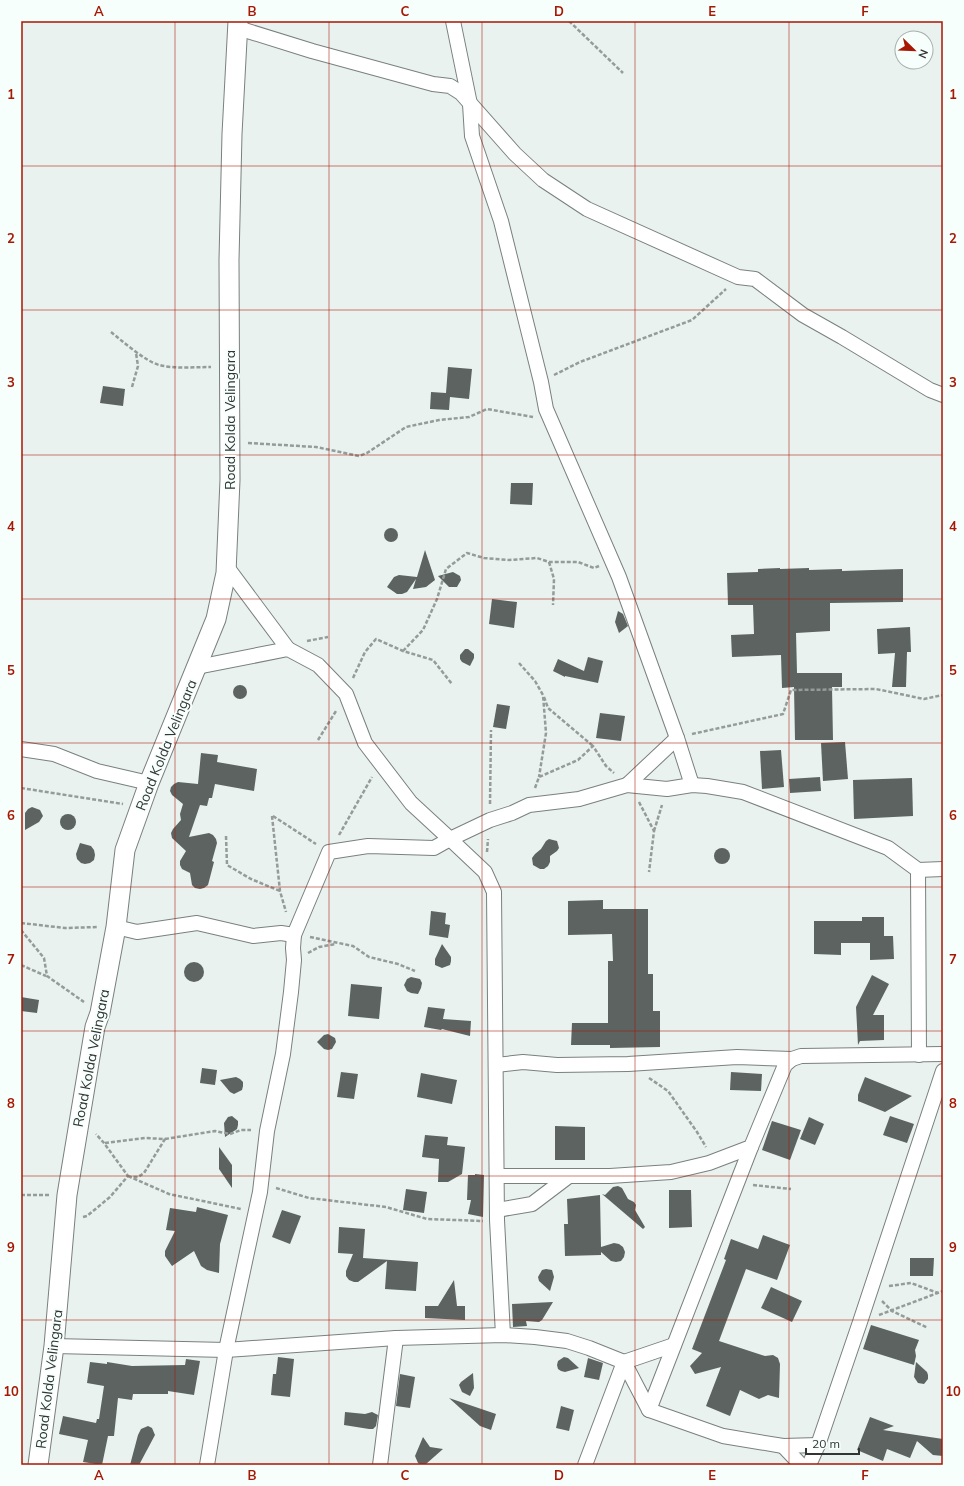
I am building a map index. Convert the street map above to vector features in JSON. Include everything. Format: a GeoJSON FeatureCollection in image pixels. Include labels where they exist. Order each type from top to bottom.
{"type":"FeatureCollection","features":[{"type":"Feature","properties":{"kind":"main road","name":"Road Kolda Velingara"},"geometry":{"type":"LineString","coordinates":[[38,1465],[54,1346],[67,1195],[95,1028],[100,1013],[116,927],[125,850],[149,783],[216,619],[223,593],[227,567],[230,441],[229,260],[232,134],[238,24]]}},
{"type":"Feature","properties":{"kind":"street"},"geometry":{"type":"LineString","coordinates":[[452,21],[470,104],[472,136],[501,221],[541,382],[546,409],[611,560],[677,738],[692,785]]}},
{"type":"Feature","properties":{"kind":"street"},"geometry":{"type":"LineString","coordinates":[[238,24],[312,50],[433,84],[450,86],[460,93],[515,154],[543,180],[587,209],[738,277],[756,279],[803,315],[930,390],[943,395]]}},
{"type":"Feature","properties":{"kind":"street"},"geometry":{"type":"LineString","coordinates":[[227,567],[288,649],[318,664],[346,694],[365,743],[411,803],[484,872],[494,892],[497,1215],[503,1335]]}},
{"type":"Feature","properties":{"kind":"street"},"geometry":{"type":"LineString","coordinates":[[197,667],[288,649]]}},
{"type":"Feature","properties":{"kind":"street"},"geometry":{"type":"LineString","coordinates":[[628,785],[677,738]]}},
{"type":"Feature","properties":{"kind":"street"},"geometry":{"type":"LineString","coordinates":[[21,749],[54,754],[97,771],[149,783]]}},
{"type":"Feature","properties":{"kind":"street"},"geometry":{"type":"LineString","coordinates":[[207,1465],[226,1350],[260,1192],[268,1131],[283,1054],[294,960],[294,936],[328,852],[368,846],[434,848],[490,820],[512,813],[529,805],[579,798],[628,785],[667,789],[692,785],[743,792],[888,848],[918,870],[943,869]]}},
{"type":"Feature","properties":{"kind":"street"},"geometry":{"type":"LineString","coordinates":[[918,870],[919,1055]]}},
{"type":"Feature","properties":{"kind":"street"},"geometry":{"type":"LineString","coordinates":[[116,927],[137,932],[197,923],[253,936],[281,933],[294,936]]}},
{"type":"Feature","properties":{"kind":"street"},"geometry":{"type":"LineString","coordinates":[[496,1065],[523,1062],[557,1065],[628,1064],[737,1057],[792,1059],[802,1056],[943,1054]]}},
{"type":"Feature","properties":{"kind":"street"},"geometry":{"type":"LineString","coordinates":[[649,1410],[751,1146],[785,1065],[792,1059]]}},
{"type":"Feature","properties":{"kind":"street"},"geometry":{"type":"LineString","coordinates":[[810,1465],[871,1290],[943,1071]]}},
{"type":"Feature","properties":{"kind":"street"},"geometry":{"type":"LineString","coordinates":[[497,1176],[610,1176],[671,1172],[714,1161],[751,1146]]}},
{"type":"Feature","properties":{"kind":"street"},"geometry":{"type":"LineString","coordinates":[[497,1215],[532,1204],[569,1176]]}},
{"type":"Feature","properties":{"kind":"street"},"geometry":{"type":"LineString","coordinates":[[54,1346],[226,1350],[396,1338],[503,1335],[567,1340],[624,1362],[674,1345]]}},
{"type":"Feature","properties":{"kind":"street"},"geometry":{"type":"LineString","coordinates":[[380,1465],[396,1338]]}},
{"type":"Feature","properties":{"kind":"street"},"geometry":{"type":"LineString","coordinates":[[624,1362],[649,1410],[723,1436],[783,1446],[818,1445]]}},
{"type":"Feature","properties":{"kind":"street"},"geometry":{"type":"LineString","coordinates":[[585,1465],[624,1362]]}},
{"type":"Feature","properties":{"kind":"street"},"geometry":{"type":"LineString","coordinates":[[783,1446],[801,1465]]}},
{"type":"Feature","properties":{"kind":"path"},"geometry":{"type":"LineString","coordinates":[[569,21],[623,73]]}},
{"type":"Feature","properties":{"kind":"path"},"geometry":{"type":"LineString","coordinates":[[541,382],[580,362],[692,320],[738,277]]}},
{"type":"Feature","properties":{"kind":"path"},"geometry":{"type":"LineString","coordinates":[[111,332],[136,352],[158,365],[182,368],[230,367]]}},
{"type":"Feature","properties":{"kind":"path"},"geometry":{"type":"LineString","coordinates":[[132,387],[138,366],[136,352]]}},
{"type":"Feature","properties":{"kind":"path"},"geometry":{"type":"LineString","coordinates":[[230,441],[316,447],[359,456],[367,453],[406,427],[440,420],[469,417],[487,409],[551,420]]}},
{"type":"Feature","properties":{"kind":"path"},"geometry":{"type":"LineString","coordinates":[[403,651],[423,630],[437,599],[446,569],[467,553],[484,558],[510,560],[537,558],[549,562],[578,562],[594,568],[611,560]]}},
{"type":"Feature","properties":{"kind":"path"},"geometry":{"type":"LineString","coordinates":[[549,562],[554,579],[553,605]]}},
{"type":"Feature","properties":{"kind":"path"},"geometry":{"type":"LineString","coordinates":[[318,740],[346,694],[365,652],[376,639],[403,651],[433,660],[452,684]]}},
{"type":"Feature","properties":{"kind":"path"},"geometry":{"type":"LineString","coordinates":[[519,663],[535,681],[548,708],[593,746]]}},
{"type":"Feature","properties":{"kind":"path"},"geometry":{"type":"LineString","coordinates":[[677,738],[783,714],[791,690],[876,689],[924,699],[943,695]]}},
{"type":"Feature","properties":{"kind":"path"},"geometry":{"type":"LineString","coordinates":[[539,778],[546,733],[543,695]]}},
{"type":"Feature","properties":{"kind":"path"},"geometry":{"type":"LineString","coordinates":[[484,872],[490,820],[491,730]]}},
{"type":"Feature","properties":{"kind":"path"},"geometry":{"type":"LineString","coordinates":[[370,770],[372,777],[328,852],[272,816],[280,891],[294,936],[313,937],[353,946],[369,957],[398,964],[415,972]]}},
{"type":"Feature","properties":{"kind":"path"},"geometry":{"type":"LineString","coordinates":[[21,788],[141,806]]}},
{"type":"Feature","properties":{"kind":"path"},"geometry":{"type":"LineString","coordinates":[[654,831],[667,789]]}},
{"type":"Feature","properties":{"kind":"path"},"geometry":{"type":"LineString","coordinates":[[226,836],[227,865],[251,879],[280,891]]}},
{"type":"Feature","properties":{"kind":"path"},"geometry":{"type":"LineString","coordinates":[[21,923],[65,928],[86,926],[116,927]]}},
{"type":"Feature","properties":{"kind":"path"},"geometry":{"type":"LineString","coordinates":[[21,930],[44,958],[47,976]]}},
{"type":"Feature","properties":{"kind":"path"},"geometry":{"type":"LineString","coordinates":[[294,960],[319,947],[338,943]]}},
{"type":"Feature","properties":{"kind":"path"},"geometry":{"type":"LineString","coordinates":[[21,965],[47,976],[100,1013]]}},
{"type":"Feature","properties":{"kind":"path"},"geometry":{"type":"LineString","coordinates":[[628,1064],[668,1091],[697,1132],[714,1161]]}},
{"type":"Feature","properties":{"kind":"path"},"geometry":{"type":"LineString","coordinates":[[80,1117],[104,1143],[128,1176],[169,1194],[256,1213]]}},
{"type":"Feature","properties":{"kind":"path"},"geometry":{"type":"LineString","coordinates":[[104,1143],[146,1138],[165,1139],[215,1131],[230,1134],[241,1130],[268,1131]]}},
{"type":"Feature","properties":{"kind":"path"},"geometry":{"type":"LineString","coordinates":[[128,1176],[138,1177],[144,1173],[165,1139]]}},
{"type":"Feature","properties":{"kind":"path"},"geometry":{"type":"LineString","coordinates":[[65,1223],[87,1216],[110,1197],[128,1176]]}},
{"type":"Feature","properties":{"kind":"path"},"geometry":{"type":"LineString","coordinates":[[736,1184],[791,1189]]}},
{"type":"Feature","properties":{"kind":"path"},"geometry":{"type":"LineString","coordinates":[[260,1192],[275,1188],[309,1198],[386,1207],[427,1220],[497,1215]]}},
{"type":"Feature","properties":{"kind":"path"},"geometry":{"type":"LineString","coordinates":[[21,1195],[67,1195]]}},
{"type":"Feature","properties":{"kind":"path"},"geometry":{"type":"LineString","coordinates":[[871,1290],[911,1283],[938,1292]]}},
{"type":"Feature","properties":{"kind":"path"},"geometry":{"type":"LineString","coordinates":[[871,1290],[892,1311],[928,1328]]}},
{"type":"Feature","properties":{"kind":"path"},"geometry":{"type":"LineString","coordinates":[[860,1322],[943,1291]]}},
{"type":"Feature","properties":{"kind":"building"},"geometry":{"type":"Polygon","coordinates":[[[448,367],[472,369],[469,399],[450,397],[449,410],[430,409],[431,392],[446,393],[448,367]]]}},
{"type":"Feature","properties":{"kind":"building"},"geometry":{"type":"Polygon","coordinates":[[[103,386],[125,389],[123,406],[100,403],[103,386]]]}},
{"type":"Feature","properties":{"kind":"building"},"geometry":{"type":"Polygon","coordinates":[[[511,483],[533,483],[532,505],[510,504],[511,483]]]}},
{"type":"Feature","properties":{"kind":"building"},"geometry":{"type":"Polygon","coordinates":[[[388,528],[394,528],[398,532],[398,538],[394,542],[388,542],[384,538],[384,532],[388,528]]]}},
{"type":"Feature","properties":{"kind":"building"},"geometry":{"type":"Polygon","coordinates":[[[425,550],[435,580],[426,587],[413,589],[416,579],[407,592],[402,594],[397,594],[387,587],[394,577],[399,575],[417,577],[425,550]]]}},
{"type":"Feature","properties":{"kind":"building"},"geometry":{"type":"Polygon","coordinates":[[[809,568],[809,570],[842,569],[842,571],[903,569],[903,602],[830,603],[830,631],[796,633],[797,673],[842,673],[842,687],[832,687],[833,740],[795,740],[794,687],[782,688],[781,655],[732,657],[731,635],[754,634],[753,605],[728,605],[727,573],[758,572],[758,569],[809,568]]]}},
{"type":"Feature","properties":{"kind":"building"},"geometry":{"type":"Polygon","coordinates":[[[453,572],[460,576],[461,580],[457,587],[449,587],[438,576],[453,572]]]}},
{"type":"Feature","properties":{"kind":"building"},"geometry":{"type":"Polygon","coordinates":[[[492,599],[517,602],[514,628],[489,624],[492,599]]]}},
{"type":"Feature","properties":{"kind":"building"},"geometry":{"type":"Polygon","coordinates":[[[618,611],[623,614],[628,626],[619,633],[615,622],[618,611]]]}},
{"type":"Feature","properties":{"kind":"building"},"geometry":{"type":"Polygon","coordinates":[[[910,627],[911,652],[907,652],[906,687],[892,687],[895,653],[878,654],[877,629],[910,627]]]}},
{"type":"Feature","properties":{"kind":"building"},"geometry":{"type":"Polygon","coordinates":[[[465,649],[468,649],[474,654],[474,658],[470,666],[462,662],[460,659],[460,655],[465,649]]]}},
{"type":"Feature","properties":{"kind":"building"},"geometry":{"type":"Polygon","coordinates":[[[588,657],[603,661],[598,683],[565,677],[553,671],[558,659],[584,671],[588,657]]]}},
{"type":"Feature","properties":{"kind":"building"},"geometry":{"type":"Polygon","coordinates":[[[237,685],[243,685],[247,689],[247,695],[243,699],[237,699],[233,695],[233,689],[237,685]]]}},
{"type":"Feature","properties":{"kind":"building"},"geometry":{"type":"Polygon","coordinates":[[[497,704],[510,706],[506,729],[493,727],[497,704]]]}},
{"type":"Feature","properties":{"kind":"building"},"geometry":{"type":"Polygon","coordinates":[[[600,713],[625,716],[621,741],[596,738],[600,713]]]}},
{"type":"Feature","properties":{"kind":"building"},"geometry":{"type":"Polygon","coordinates":[[[845,742],[848,779],[823,781],[821,743],[845,742]]]}},
{"type":"Feature","properties":{"kind":"building"},"geometry":{"type":"Polygon","coordinates":[[[781,750],[784,787],[762,789],[760,751],[781,750]]]}},
{"type":"Feature","properties":{"kind":"building"},"geometry":{"type":"Polygon","coordinates":[[[201,753],[218,755],[217,762],[257,769],[254,791],[215,784],[212,798],[209,798],[207,806],[200,805],[189,837],[209,833],[213,835],[217,843],[208,885],[200,889],[195,888],[192,885],[190,873],[182,869],[180,865],[180,861],[186,851],[172,838],[171,833],[181,820],[180,814],[183,804],[172,795],[170,791],[171,787],[178,782],[198,784],[201,753]]]}},
{"type":"Feature","properties":{"kind":"building"},"geometry":{"type":"Polygon","coordinates":[[[820,777],[821,791],[790,793],[789,779],[820,777]]]}},
{"type":"Feature","properties":{"kind":"building"},"geometry":{"type":"Polygon","coordinates":[[[912,778],[913,816],[854,819],[853,780],[912,778]]]}},
{"type":"Feature","properties":{"kind":"building"},"geometry":{"type":"Polygon","coordinates":[[[32,807],[40,810],[43,816],[39,822],[25,830],[25,813],[32,807]]]}},
{"type":"Feature","properties":{"kind":"building"},"geometry":{"type":"Polygon","coordinates":[[[68,814],[74,816],[76,822],[74,828],[68,830],[62,828],[60,822],[62,816],[68,814]]]}},
{"type":"Feature","properties":{"kind":"building"},"geometry":{"type":"Polygon","coordinates":[[[549,839],[557,841],[559,848],[550,856],[548,866],[544,869],[540,869],[533,865],[532,858],[549,839]]]}},
{"type":"Feature","properties":{"kind":"building"},"geometry":{"type":"Polygon","coordinates":[[[80,843],[91,846],[94,850],[94,860],[90,863],[81,863],[77,859],[76,854],[80,843]]]}},
{"type":"Feature","properties":{"kind":"building"},"geometry":{"type":"Polygon","coordinates":[[[719,848],[725,848],[730,853],[728,862],[725,864],[719,864],[714,859],[714,853],[719,848]]]}},
{"type":"Feature","properties":{"kind":"building"},"geometry":{"type":"Polygon","coordinates":[[[603,900],[603,909],[648,909],[648,974],[653,974],[653,1011],[660,1011],[660,1047],[610,1048],[610,1045],[571,1045],[572,1023],[608,1023],[608,961],[613,961],[612,934],[568,935],[568,901],[603,900]]]}},
{"type":"Feature","properties":{"kind":"building"},"geometry":{"type":"Polygon","coordinates":[[[431,911],[446,913],[445,924],[450,925],[448,938],[429,935],[431,911]]]}},
{"type":"Feature","properties":{"kind":"building"},"geometry":{"type":"Polygon","coordinates":[[[862,917],[884,917],[884,936],[893,936],[894,959],[870,960],[870,943],[841,943],[841,955],[814,954],[814,921],[862,921],[862,917]]]}},
{"type":"Feature","properties":{"kind":"building"},"geometry":{"type":"Polygon","coordinates":[[[442,944],[451,957],[451,961],[450,965],[442,968],[435,965],[435,959],[442,944]]]}},
{"type":"Feature","properties":{"kind":"building"},"geometry":{"type":"Polygon","coordinates":[[[194,962],[201,965],[204,972],[201,979],[194,982],[187,979],[184,972],[187,965],[194,962]]]}},
{"type":"Feature","properties":{"kind":"building"},"geometry":{"type":"Polygon","coordinates":[[[872,975],[889,984],[873,1015],[884,1015],[884,1040],[860,1041],[858,1045],[856,1007],[872,975]]]}},
{"type":"Feature","properties":{"kind":"building"},"geometry":{"type":"Polygon","coordinates":[[[411,977],[420,979],[422,983],[418,994],[407,991],[404,985],[407,979],[411,977]]]}},
{"type":"Feature","properties":{"kind":"building"},"geometry":{"type":"Polygon","coordinates":[[[351,984],[382,987],[379,1019],[348,1016],[351,984]]]}},
{"type":"Feature","properties":{"kind":"building"},"geometry":{"type":"Polygon","coordinates":[[[21,997],[39,1000],[37,1013],[21,1011],[21,997]]]}},
{"type":"Feature","properties":{"kind":"building"},"geometry":{"type":"Polygon","coordinates":[[[428,1007],[445,1009],[443,1019],[471,1021],[470,1036],[442,1029],[424,1027],[428,1007]]]}},
{"type":"Feature","properties":{"kind":"building"},"geometry":{"type":"Polygon","coordinates":[[[328,1034],[335,1038],[336,1042],[332,1049],[328,1050],[324,1049],[317,1042],[324,1035],[328,1034]]]}},
{"type":"Feature","properties":{"kind":"building"},"geometry":{"type":"Polygon","coordinates":[[[202,1068],[217,1070],[215,1085],[200,1083],[202,1068]]]}},
{"type":"Feature","properties":{"kind":"building"},"geometry":{"type":"Polygon","coordinates":[[[341,1072],[358,1074],[354,1099],[337,1097],[341,1072]]]}},
{"type":"Feature","properties":{"kind":"building"},"geometry":{"type":"Polygon","coordinates":[[[731,1072],[762,1074],[761,1091],[730,1090],[731,1072]]]}},
{"type":"Feature","properties":{"kind":"building"},"geometry":{"type":"Polygon","coordinates":[[[421,1073],[457,1080],[452,1104],[417,1097],[421,1073]]]}},
{"type":"Feature","properties":{"kind":"building"},"geometry":{"type":"Polygon","coordinates":[[[236,1077],[243,1082],[243,1086],[242,1090],[234,1094],[230,1092],[220,1080],[236,1077]]]}},
{"type":"Feature","properties":{"kind":"building"},"geometry":{"type":"Polygon","coordinates":[[[865,1077],[912,1096],[885,1112],[858,1101],[858,1095],[865,1077]]]}},
{"type":"Feature","properties":{"kind":"building"},"geometry":{"type":"Polygon","coordinates":[[[232,1116],[238,1121],[237,1129],[225,1137],[224,1123],[228,1117],[232,1116]]]}},
{"type":"Feature","properties":{"kind":"building"},"geometry":{"type":"Polygon","coordinates":[[[890,1116],[914,1124],[907,1143],[883,1135],[890,1116]]]}},
{"type":"Feature","properties":{"kind":"building"},"geometry":{"type":"Polygon","coordinates":[[[809,1117],[824,1124],[815,1145],[800,1139],[809,1117]]]}},
{"type":"Feature","properties":{"kind":"building"},"geometry":{"type":"Polygon","coordinates":[[[772,1121],[801,1130],[790,1160],[762,1150],[772,1121]]]}},
{"type":"Feature","properties":{"kind":"building"},"geometry":{"type":"Polygon","coordinates":[[[555,1126],[585,1127],[585,1160],[555,1160],[555,1126]]]}},
{"type":"Feature","properties":{"kind":"building"},"geometry":{"type":"Polygon","coordinates":[[[425,1135],[448,1137],[447,1145],[465,1147],[462,1174],[448,1182],[438,1182],[439,1159],[422,1157],[425,1135]]]}},
{"type":"Feature","properties":{"kind":"building"},"geometry":{"type":"Polygon","coordinates":[[[219,1147],[232,1165],[232,1188],[219,1169],[219,1147]]]}},
{"type":"Feature","properties":{"kind":"building"},"geometry":{"type":"Polygon","coordinates":[[[468,1175],[484,1175],[483,1217],[468,1214],[471,1200],[467,1200],[468,1175]]]}},
{"type":"Feature","properties":{"kind":"building"},"geometry":{"type":"Polygon","coordinates":[[[618,1186],[622,1188],[628,1199],[636,1205],[635,1210],[645,1227],[643,1229],[602,1194],[605,1195],[613,1187],[618,1186]]]}},
{"type":"Feature","properties":{"kind":"building"},"geometry":{"type":"Polygon","coordinates":[[[406,1189],[427,1192],[424,1213],[403,1210],[406,1189]]]}},
{"type":"Feature","properties":{"kind":"building"},"geometry":{"type":"Polygon","coordinates":[[[669,1190],[691,1190],[692,1227],[669,1228],[669,1190]]]}},
{"type":"Feature","properties":{"kind":"building"},"geometry":{"type":"Polygon","coordinates":[[[600,1195],[601,1247],[614,1243],[619,1244],[623,1247],[625,1252],[624,1257],[621,1261],[616,1262],[611,1261],[601,1252],[601,1255],[565,1256],[564,1224],[568,1224],[567,1199],[600,1195]]]}},
{"type":"Feature","properties":{"kind":"building"},"geometry":{"type":"Polygon","coordinates":[[[197,1207],[228,1215],[220,1244],[219,1273],[207,1270],[201,1266],[194,1251],[172,1266],[165,1256],[165,1251],[175,1231],[166,1230],[170,1208],[196,1212],[197,1207]]]}},
{"type":"Feature","properties":{"kind":"building"},"geometry":{"type":"Polygon","coordinates":[[[282,1210],[301,1216],[290,1244],[272,1237],[282,1210]]]}},
{"type":"Feature","properties":{"kind":"building"},"geometry":{"type":"Polygon","coordinates":[[[339,1227],[365,1229],[363,1258],[418,1262],[416,1291],[385,1289],[387,1261],[358,1282],[349,1280],[346,1276],[346,1271],[353,1254],[338,1253],[339,1227]]]}},
{"type":"Feature","properties":{"kind":"building"},"geometry":{"type":"Polygon","coordinates":[[[763,1235],[790,1245],[777,1280],[746,1269],[719,1341],[765,1356],[773,1355],[778,1358],[780,1364],[779,1398],[768,1395],[759,1399],[740,1390],[730,1416],[706,1406],[721,1367],[695,1374],[690,1366],[702,1353],[692,1349],[726,1260],[724,1259],[731,1239],[758,1249],[763,1235]]]}},
{"type":"Feature","properties":{"kind":"building"},"geometry":{"type":"Polygon","coordinates":[[[910,1258],[934,1258],[933,1276],[910,1276],[910,1258]]]}},
{"type":"Feature","properties":{"kind":"building"},"geometry":{"type":"Polygon","coordinates":[[[542,1270],[552,1270],[554,1277],[550,1291],[539,1281],[538,1277],[542,1270]]]}},
{"type":"Feature","properties":{"kind":"building"},"geometry":{"type":"Polygon","coordinates":[[[454,1280],[457,1306],[465,1306],[465,1320],[425,1318],[425,1306],[438,1306],[454,1280]]]}},
{"type":"Feature","properties":{"kind":"building"},"geometry":{"type":"Polygon","coordinates":[[[771,1287],[802,1301],[792,1322],[761,1308],[771,1287]]]}},
{"type":"Feature","properties":{"kind":"building"},"geometry":{"type":"Polygon","coordinates":[[[553,1302],[542,1320],[539,1322],[526,1321],[527,1326],[513,1327],[512,1304],[553,1302]]]}},
{"type":"Feature","properties":{"kind":"building"},"geometry":{"type":"Polygon","coordinates":[[[871,1325],[919,1340],[915,1350],[916,1356],[914,1365],[863,1349],[871,1325]]]}},
{"type":"Feature","properties":{"kind":"building"},"geometry":{"type":"Polygon","coordinates":[[[278,1357],[294,1359],[290,1397],[271,1395],[273,1374],[276,1374],[278,1357]]]}},
{"type":"Feature","properties":{"kind":"building"},"geometry":{"type":"Polygon","coordinates":[[[564,1357],[568,1358],[579,1368],[565,1372],[558,1369],[558,1361],[564,1357]]]}},
{"type":"Feature","properties":{"kind":"building"},"geometry":{"type":"Polygon","coordinates":[[[588,1358],[603,1363],[599,1380],[584,1377],[588,1358]]]}},
{"type":"Feature","properties":{"kind":"building"},"geometry":{"type":"Polygon","coordinates":[[[186,1359],[200,1361],[194,1395],[168,1391],[168,1394],[133,1394],[132,1400],[118,1398],[114,1436],[108,1436],[102,1465],[83,1462],[88,1440],[59,1434],[63,1416],[96,1423],[97,1419],[99,1419],[104,1386],[87,1383],[90,1362],[107,1364],[107,1362],[132,1366],[185,1365],[186,1359]]]}},
{"type":"Feature","properties":{"kind":"building"},"geometry":{"type":"Polygon","coordinates":[[[916,1362],[927,1372],[928,1379],[924,1384],[918,1383],[914,1377],[916,1362]]]}},
{"type":"Feature","properties":{"kind":"building"},"geometry":{"type":"Polygon","coordinates":[[[473,1373],[474,1388],[470,1396],[462,1392],[459,1385],[473,1373]]]}},
{"type":"Feature","properties":{"kind":"building"},"geometry":{"type":"Polygon","coordinates":[[[400,1374],[415,1377],[410,1408],[396,1406],[400,1374]]]}},
{"type":"Feature","properties":{"kind":"building"},"geometry":{"type":"Polygon","coordinates":[[[449,1398],[496,1414],[491,1430],[480,1426],[449,1398]]]}},
{"type":"Feature","properties":{"kind":"building"},"geometry":{"type":"Polygon","coordinates":[[[561,1406],[574,1410],[569,1431],[556,1428],[561,1406]]]}},
{"type":"Feature","properties":{"kind":"building"},"geometry":{"type":"Polygon","coordinates":[[[345,1412],[365,1414],[372,1412],[378,1415],[376,1426],[373,1429],[369,1429],[344,1425],[345,1412]]]}},
{"type":"Feature","properties":{"kind":"building"},"geometry":{"type":"Polygon","coordinates":[[[870,1417],[894,1426],[883,1430],[943,1439],[943,1456],[933,1455],[917,1441],[910,1458],[887,1449],[883,1461],[857,1450],[870,1417]]]}},
{"type":"Feature","properties":{"kind":"building"},"geometry":{"type":"Polygon","coordinates":[[[148,1426],[152,1428],[155,1435],[139,1465],[130,1465],[138,1435],[141,1429],[148,1426]]]}},
{"type":"Feature","properties":{"kind":"building"},"geometry":{"type":"Polygon","coordinates":[[[423,1437],[430,1447],[443,1449],[426,1464],[422,1465],[418,1463],[415,1456],[423,1437]]]}}]}
